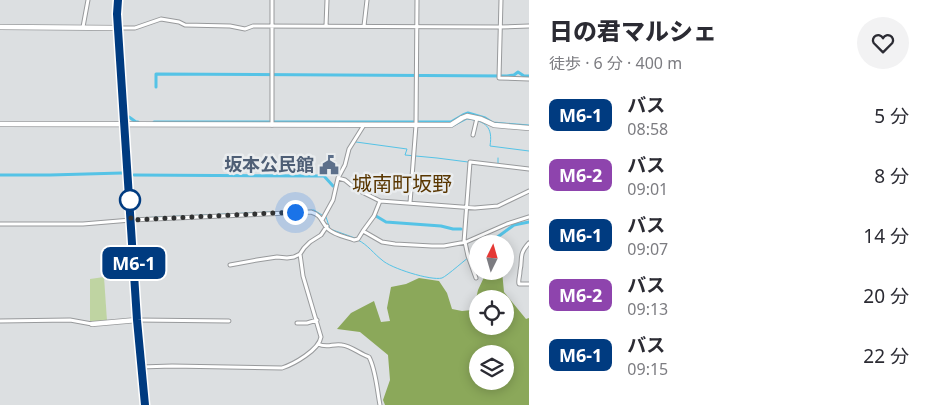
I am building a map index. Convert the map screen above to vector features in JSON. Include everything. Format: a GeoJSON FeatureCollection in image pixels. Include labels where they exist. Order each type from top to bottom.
{"type":"FeatureCollection","features":[{"type":"Feature","properties":{"kind":"highway"},"geometry":{"type":"LineString","coordinates":[[118,0],[117,14],[124,125],[137,320],[145,405]]}},
{"type":"Feature","properties":{"kind":"street"},"geometry":{"type":"LineString","coordinates":[[83,27],[88,0]]}},
{"type":"Feature","properties":{"kind":"street"},"geometry":{"type":"LineString","coordinates":[[272,0],[272,125]]}},
{"type":"Feature","properties":{"kind":"street"},"geometry":{"type":"LineString","coordinates":[[326,0],[326,26]]}},
{"type":"Feature","properties":{"kind":"street"},"geometry":{"type":"LineString","coordinates":[[364,26],[367,0]]}},
{"type":"Feature","properties":{"kind":"street"},"geometry":{"type":"LineString","coordinates":[[410,203],[416,125],[417,0]]}},
{"type":"Feature","properties":{"kind":"street"},"geometry":{"type":"LineString","coordinates":[[500,0],[500,78],[529,79]]}},
{"type":"Feature","properties":{"kind":"street"},"geometry":{"type":"LineString","coordinates":[[0,28],[135,28],[161,19],[180,22],[185,25],[230,26],[242,29],[253,26],[529,26]]}},
{"type":"Feature","properties":{"kind":"street"},"geometry":{"type":"LineString","coordinates":[[0,124],[451,125],[466,116],[499,126],[529,128]]}},
{"type":"Feature","properties":{"kind":"street"},"geometry":{"type":"LineString","coordinates":[[474,135],[477,118]]}},
{"type":"Feature","properties":{"kind":"street"},"geometry":{"type":"LineString","coordinates":[[322,220],[333,200],[338,178],[353,142],[364,125]]}},
{"type":"Feature","properties":{"kind":"street"},"geometry":{"type":"LineString","coordinates":[[469,259],[464,242],[470,162],[529,169]]}},
{"type":"Feature","properties":{"kind":"street"},"geometry":{"type":"LineString","coordinates":[[338,178],[380,201],[466,208],[498,206],[529,191]]}},
{"type":"Feature","properties":{"kind":"street"},"geometry":{"type":"LineString","coordinates":[[0,224],[83,224],[311,212],[320,216],[328,229],[354,240],[358,239],[374,216],[380,201]]}},
{"type":"Feature","properties":{"kind":"street"},"geometry":{"type":"LineString","coordinates":[[363,231],[382,242],[395,244],[432,246],[459,244],[529,217]]}},
{"type":"Feature","properties":{"kind":"street"},"geometry":{"type":"LineString","coordinates":[[230,265],[277,257],[286,258],[300,254],[304,248],[321,235],[327,226]]}},
{"type":"Feature","properties":{"kind":"street"},"geometry":{"type":"LineString","coordinates":[[529,243],[523,249],[521,256],[518,282],[519,284],[529,284]]}},
{"type":"Feature","properties":{"kind":"street"},"geometry":{"type":"LineString","coordinates":[[141,367],[282,368],[289,366],[310,352],[321,341],[321,337],[303,276],[300,254]]}},
{"type":"Feature","properties":{"kind":"street"},"geometry":{"type":"LineString","coordinates":[[0,320],[70,320],[92,324],[137,320],[229,321]]}},
{"type":"Feature","properties":{"kind":"street"},"geometry":{"type":"LineString","coordinates":[[297,323],[317,320]]}},
{"type":"Feature","properties":{"kind":"street"},"geometry":{"type":"LineString","coordinates":[[318,344],[326,347],[342,344],[369,357],[377,384],[380,405]]}},
{"type":"Feature","properties":{"kind":"green space"},"geometry":{"type":"Polygon","coordinates":[[[104,277],[107,321],[90,323],[90,279],[104,277]]]}},
{"type":"Feature","properties":{"kind":"green space"},"geometry":{"type":"Polygon","coordinates":[[[419,278],[439,281],[447,293],[452,309],[469,310],[469,335],[514,335],[514,304],[526,319],[529,318],[529,405],[385,405],[383,400],[390,380],[388,355],[360,332],[337,329],[351,313],[374,301],[381,322],[390,321],[387,308],[391,287],[406,284],[419,278]]]}},
{"type":"Feature","properties":{"kind":"green space"},"geometry":{"type":"Polygon","coordinates":[[[483,280],[503,280],[504,290],[478,290],[483,280]]]}},
{"type":"Feature","properties":{"kind":"waterway"},"geometry":{"type":"LineString","coordinates":[[156,87],[156,74],[507,76],[518,72],[524,76],[529,76]]}},
{"type":"Feature","properties":{"kind":"waterway"},"geometry":{"type":"LineString","coordinates":[[154,122],[451,122],[468,113],[485,118],[493,123],[529,126]]}},
{"type":"Feature","properties":{"kind":"waterway"},"geometry":{"type":"LineString","coordinates":[[129,117],[138,122]]}},
{"type":"Feature","properties":{"kind":"waterway"},"geometry":{"type":"LineString","coordinates":[[452,127],[467,119],[479,121],[487,126],[489,130],[490,146],[529,151]]}},
{"type":"Feature","properties":{"kind":"waterway"},"geometry":{"type":"LineString","coordinates":[[356,142],[407,149],[405,155],[468,162]]}},
{"type":"Feature","properties":{"kind":"waterway"},"geometry":{"type":"LineString","coordinates":[[498,158],[498,163]]}},
{"type":"Feature","properties":{"kind":"waterway"},"geometry":{"type":"LineString","coordinates":[[485,165],[498,167]]}},
{"type":"Feature","properties":{"kind":"waterway"},"geometry":{"type":"LineString","coordinates":[[0,175],[122,173]]}},
{"type":"Feature","properties":{"kind":"waterway"},"geometry":{"type":"LineString","coordinates":[[134,175],[324,176],[333,186]]}},
{"type":"Feature","properties":{"kind":"waterway"},"geometry":{"type":"LineString","coordinates":[[138,218],[314,210],[322,215]]}},
{"type":"Feature","properties":{"kind":"waterway"},"geometry":{"type":"LineString","coordinates":[[376,216],[386,222],[461,229]]}},
{"type":"Feature","properties":{"kind":"waterway"},"geometry":{"type":"LineString","coordinates":[[326,217],[330,229],[355,238]]}},
{"type":"Feature","properties":{"kind":"waterway"},"geometry":{"type":"LineString","coordinates":[[500,235],[514,225],[529,222]]}},
{"type":"Feature","properties":{"kind":"waterway"},"geometry":{"type":"LineString","coordinates":[[358,240],[386,263],[429,278],[442,278],[469,257]]}},
{"type":"Feature","properties":{"kind":"bus line","name":"M6-1"},"geometry":{"type":"LineString","coordinates":[[118,0],[117,14],[137,320],[145,405]]}},
{"type":"Feature","properties":{"kind":"place","name":"坂本公民館"},"geometry":{"type":"Point","coordinates":[329,165]}},
{"type":"Feature","properties":{"kind":"district","name":"城南町坂野"},"geometry":{"type":"Point","coordinates":[402,184]}},
{"type":"Feature","properties":{"kind":"route"},"geometry":{"type":"LineString","coordinates":[[130,200],[131,220],[295,212]]}}]}
